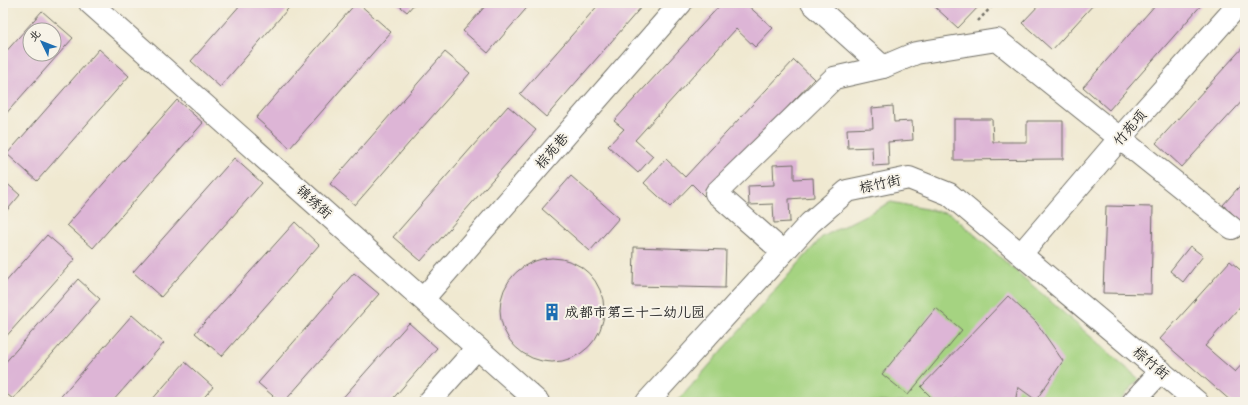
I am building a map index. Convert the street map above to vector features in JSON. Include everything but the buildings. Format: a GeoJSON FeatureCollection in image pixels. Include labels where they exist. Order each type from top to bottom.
{"type":"FeatureCollection","features":[{"type":"Feature","properties":{"kind":"street","name":"锦绣街"},"geometry":{"type":"LineString","coordinates":[[90,3],[538,402]]}},
{"type":"Feature","properties":{"kind":"street","name":"棕苑巷"},"geometry":{"type":"LineString","coordinates":[[423,300],[681,3]]}},
{"type":"Feature","properties":{"kind":"street"},"geometry":{"type":"LineString","coordinates":[[812,3],[883,67]]}},
{"type":"Feature","properties":{"kind":"street","name":"竹苑项"},"geometry":{"type":"LineString","coordinates":[[1021,254],[1120,138],[1240,3]]}},
{"type":"Feature","properties":{"kind":"street"},"geometry":{"type":"LineString","coordinates":[[783,252],[716,193],[834,78],[883,67],[916,53],[997,40],[1232,228]]}},
{"type":"Feature","properties":{"kind":"street","name":"棕竹街"},"geometry":{"type":"LineString","coordinates":[[648,402],[810,223],[847,191],[909,178],[949,194],[1197,402]]}},
{"type":"Feature","properties":{"kind":"street"},"geometry":{"type":"LineString","coordinates":[[429,402],[477,348]]}},
{"type":"Feature","properties":{"kind":"street"},"geometry":{"type":"LineString","coordinates":[[1133,402],[1161,371]]}},
{"type":"Feature","properties":{"kind":"green space"},"geometry":{"type":"Polygon","coordinates":[[[891,202],[951,214],[1139,379],[1119,402],[677,402],[822,237],[891,202]]]}},
{"type":"Feature","properties":{"kind":"place","name":"成都市第三十二幼儿园"},"geometry":{"type":"Point","coordinates":[552,312]}}]}
